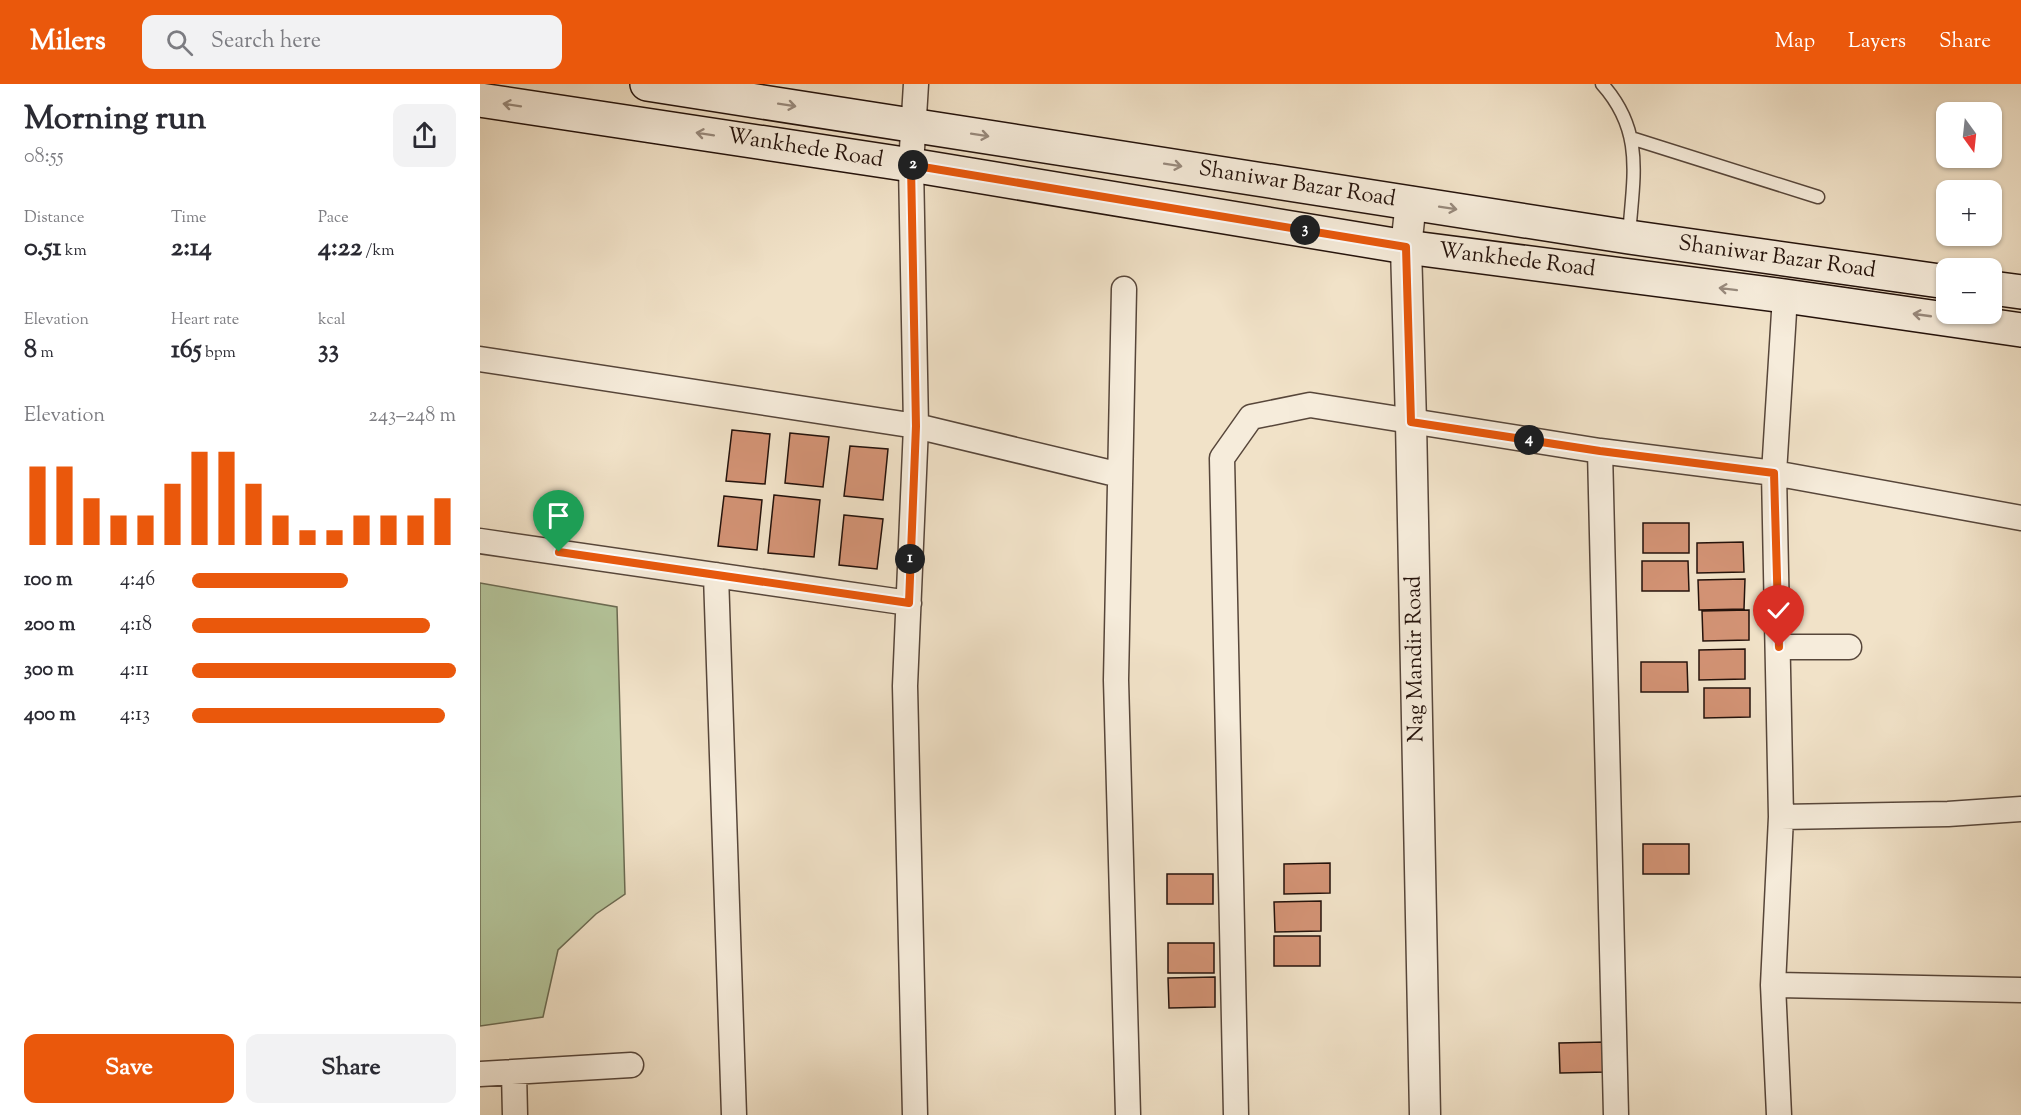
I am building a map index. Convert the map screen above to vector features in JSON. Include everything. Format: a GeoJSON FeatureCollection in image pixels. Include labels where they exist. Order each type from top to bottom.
{"type":"FeatureCollection","features":[{"type":"Feature","properties":{"kind":"main road","name":"Shaniwar Bazar Road"},"geometry":{"type":"LineString","coordinates":[[646,84],[1629,237],[1936,280]]}},
{"type":"Feature","properties":{"kind":"main road","name":"Wankhede Road"},"geometry":{"type":"LineString","coordinates":[[480,100],[911,165],[1406,247],[1785,296],[2021,330]]}},
{"type":"Feature","properties":{"kind":"main road"},"geometry":{"type":"LineString","coordinates":[[2002,289],[2021,292]]}},
{"type":"Feature","properties":{"kind":"street"},"geometry":{"type":"LineString","coordinates":[[915,1115],[905,686],[916,426],[911,165],[916,84]]}},
{"type":"Feature","properties":{"kind":"street","name":"Nag Mandir Road"},"geometry":{"type":"LineString","coordinates":[[1411,202],[1406,247],[1425,1115]]}},
{"type":"Feature","properties":{"kind":"street"},"geometry":{"type":"LineString","coordinates":[[1124,289],[1116,680],[1128,1115]]}},
{"type":"Feature","properties":{"kind":"street"},"geometry":{"type":"LineString","coordinates":[[1779,1115],[1773,985],[1780,817],[1779,647],[1774,473],[1785,296]]}},
{"type":"Feature","properties":{"kind":"street"},"geometry":{"type":"LineString","coordinates":[[480,359],[916,426],[1120,475]]}},
{"type":"Feature","properties":{"kind":"street"},"geometry":{"type":"LineString","coordinates":[[1236,1115],[1222,458],[1251,417],[1310,405],[1600,451],[1774,473],[2021,518]]}},
{"type":"Feature","properties":{"kind":"street"},"geometry":{"type":"LineString","coordinates":[[1600,451],[1616,1115]]}},
{"type":"Feature","properties":{"kind":"street"},"geometry":{"type":"LineString","coordinates":[[480,541],[909,603]]}},
{"type":"Feature","properties":{"kind":"street"},"geometry":{"type":"LineString","coordinates":[[716,575],[734,1115]]}},
{"type":"Feature","properties":{"kind":"street"},"geometry":{"type":"LineString","coordinates":[[1779,647],[1849,647]]}},
{"type":"Feature","properties":{"kind":"street"},"geometry":{"type":"LineString","coordinates":[[1780,817],[1948,814],[2021,809]]}},
{"type":"Feature","properties":{"kind":"street"},"geometry":{"type":"LineString","coordinates":[[1773,985],[2021,990]]}},
{"type":"Feature","properties":{"kind":"street"},"geometry":{"type":"LineString","coordinates":[[480,1074],[631,1065]]}},
{"type":"Feature","properties":{"kind":"street"},"geometry":{"type":"LineString","coordinates":[[514,1071],[515,1115]]}},
{"type":"Feature","properties":{"kind":"lane"},"geometry":{"type":"LineString","coordinates":[[1602,84],[1612,95],[1627,121],[1631,138],[1634,155],[1629,237]]}},
{"type":"Feature","properties":{"kind":"lane"},"geometry":{"type":"LineString","coordinates":[[1631,138],[1818,197]]}},
{"type":"Feature","properties":{"kind":"green space"},"geometry":{"type":"Polygon","coordinates":[[[480,583],[617,607],[625,894],[596,914],[558,950],[543,1017],[480,1026],[480,583]]]}},
{"type":"Feature","properties":{"kind":"building"},"geometry":{"type":"Polygon","coordinates":[[[732,430],[770,434],[765,484],[726,481],[732,430]]]}},
{"type":"Feature","properties":{"kind":"building"},"geometry":{"type":"Polygon","coordinates":[[[790,433],[829,437],[823,487],[785,483],[790,433]]]}},
{"type":"Feature","properties":{"kind":"building"},"geometry":{"type":"Polygon","coordinates":[[[850,446],[888,449],[883,500],[844,496],[850,446]]]}},
{"type":"Feature","properties":{"kind":"building"},"geometry":{"type":"Polygon","coordinates":[[[774,495],[820,500],[814,557],[768,553],[774,495]]]}},
{"type":"Feature","properties":{"kind":"building"},"geometry":{"type":"Polygon","coordinates":[[[724,496],[762,500],[757,550],[718,546],[724,496]]]}},
{"type":"Feature","properties":{"kind":"building"},"geometry":{"type":"Polygon","coordinates":[[[844,515],[883,519],[877,569],[839,565],[844,515]]]}},
{"type":"Feature","properties":{"kind":"building"},"geometry":{"type":"Polygon","coordinates":[[[1643,523],[1689,523],[1689,553],[1643,553],[1643,523]]]}},
{"type":"Feature","properties":{"kind":"building"},"geometry":{"type":"Polygon","coordinates":[[[1743,542],[1744,572],[1697,573],[1697,543],[1743,542]]]}},
{"type":"Feature","properties":{"kind":"building"},"geometry":{"type":"Polygon","coordinates":[[[1642,561],[1688,561],[1689,591],[1642,591],[1642,561]]]}},
{"type":"Feature","properties":{"kind":"building"},"geometry":{"type":"Polygon","coordinates":[[[1745,579],[1744,609],[1699,610],[1698,580],[1745,579]]]}},
{"type":"Feature","properties":{"kind":"building"},"geometry":{"type":"Polygon","coordinates":[[[1749,610],[1749,640],[1703,641],[1702,611],[1749,610]]]}},
{"type":"Feature","properties":{"kind":"building"},"geometry":{"type":"Polygon","coordinates":[[[1745,649],[1745,679],[1699,680],[1699,650],[1745,649]]]}},
{"type":"Feature","properties":{"kind":"building"},"geometry":{"type":"Polygon","coordinates":[[[1641,662],[1687,662],[1688,692],[1641,692],[1641,662]]]}},
{"type":"Feature","properties":{"kind":"building"},"geometry":{"type":"Polygon","coordinates":[[[1704,688],[1750,688],[1750,717],[1704,718],[1704,688]]]}},
{"type":"Feature","properties":{"kind":"building"},"geometry":{"type":"Polygon","coordinates":[[[1643,844],[1689,844],[1689,874],[1643,874],[1643,844]]]}},
{"type":"Feature","properties":{"kind":"building"},"geometry":{"type":"Polygon","coordinates":[[[1330,863],[1330,893],[1284,894],[1284,864],[1330,863]]]}},
{"type":"Feature","properties":{"kind":"building"},"geometry":{"type":"Polygon","coordinates":[[[1167,874],[1213,874],[1213,904],[1167,904],[1167,874]]]}},
{"type":"Feature","properties":{"kind":"building"},"geometry":{"type":"Polygon","coordinates":[[[1321,901],[1321,931],[1275,932],[1274,902],[1321,901]]]}},
{"type":"Feature","properties":{"kind":"building"},"geometry":{"type":"Polygon","coordinates":[[[1274,936],[1320,936],[1320,966],[1274,966],[1274,936]]]}},
{"type":"Feature","properties":{"kind":"building"},"geometry":{"type":"Polygon","coordinates":[[[1168,943],[1214,943],[1214,973],[1168,973],[1168,943]]]}},
{"type":"Feature","properties":{"kind":"building"},"geometry":{"type":"Polygon","coordinates":[[[1215,977],[1215,1007],[1169,1008],[1168,978],[1215,977]]]}},
{"type":"Feature","properties":{"kind":"building"},"geometry":{"type":"Polygon","coordinates":[[[1606,1042],[1606,1072],[1560,1073],[1559,1043],[1606,1042]]]}},
{"type":"Feature","properties":{"kind":"route"},"geometry":{"type":"LineString","coordinates":[[559,552],[909,603],[916,426],[911,165],[1406,247],[1411,422],[1600,451],[1774,473],[1779,647]]}}]}
